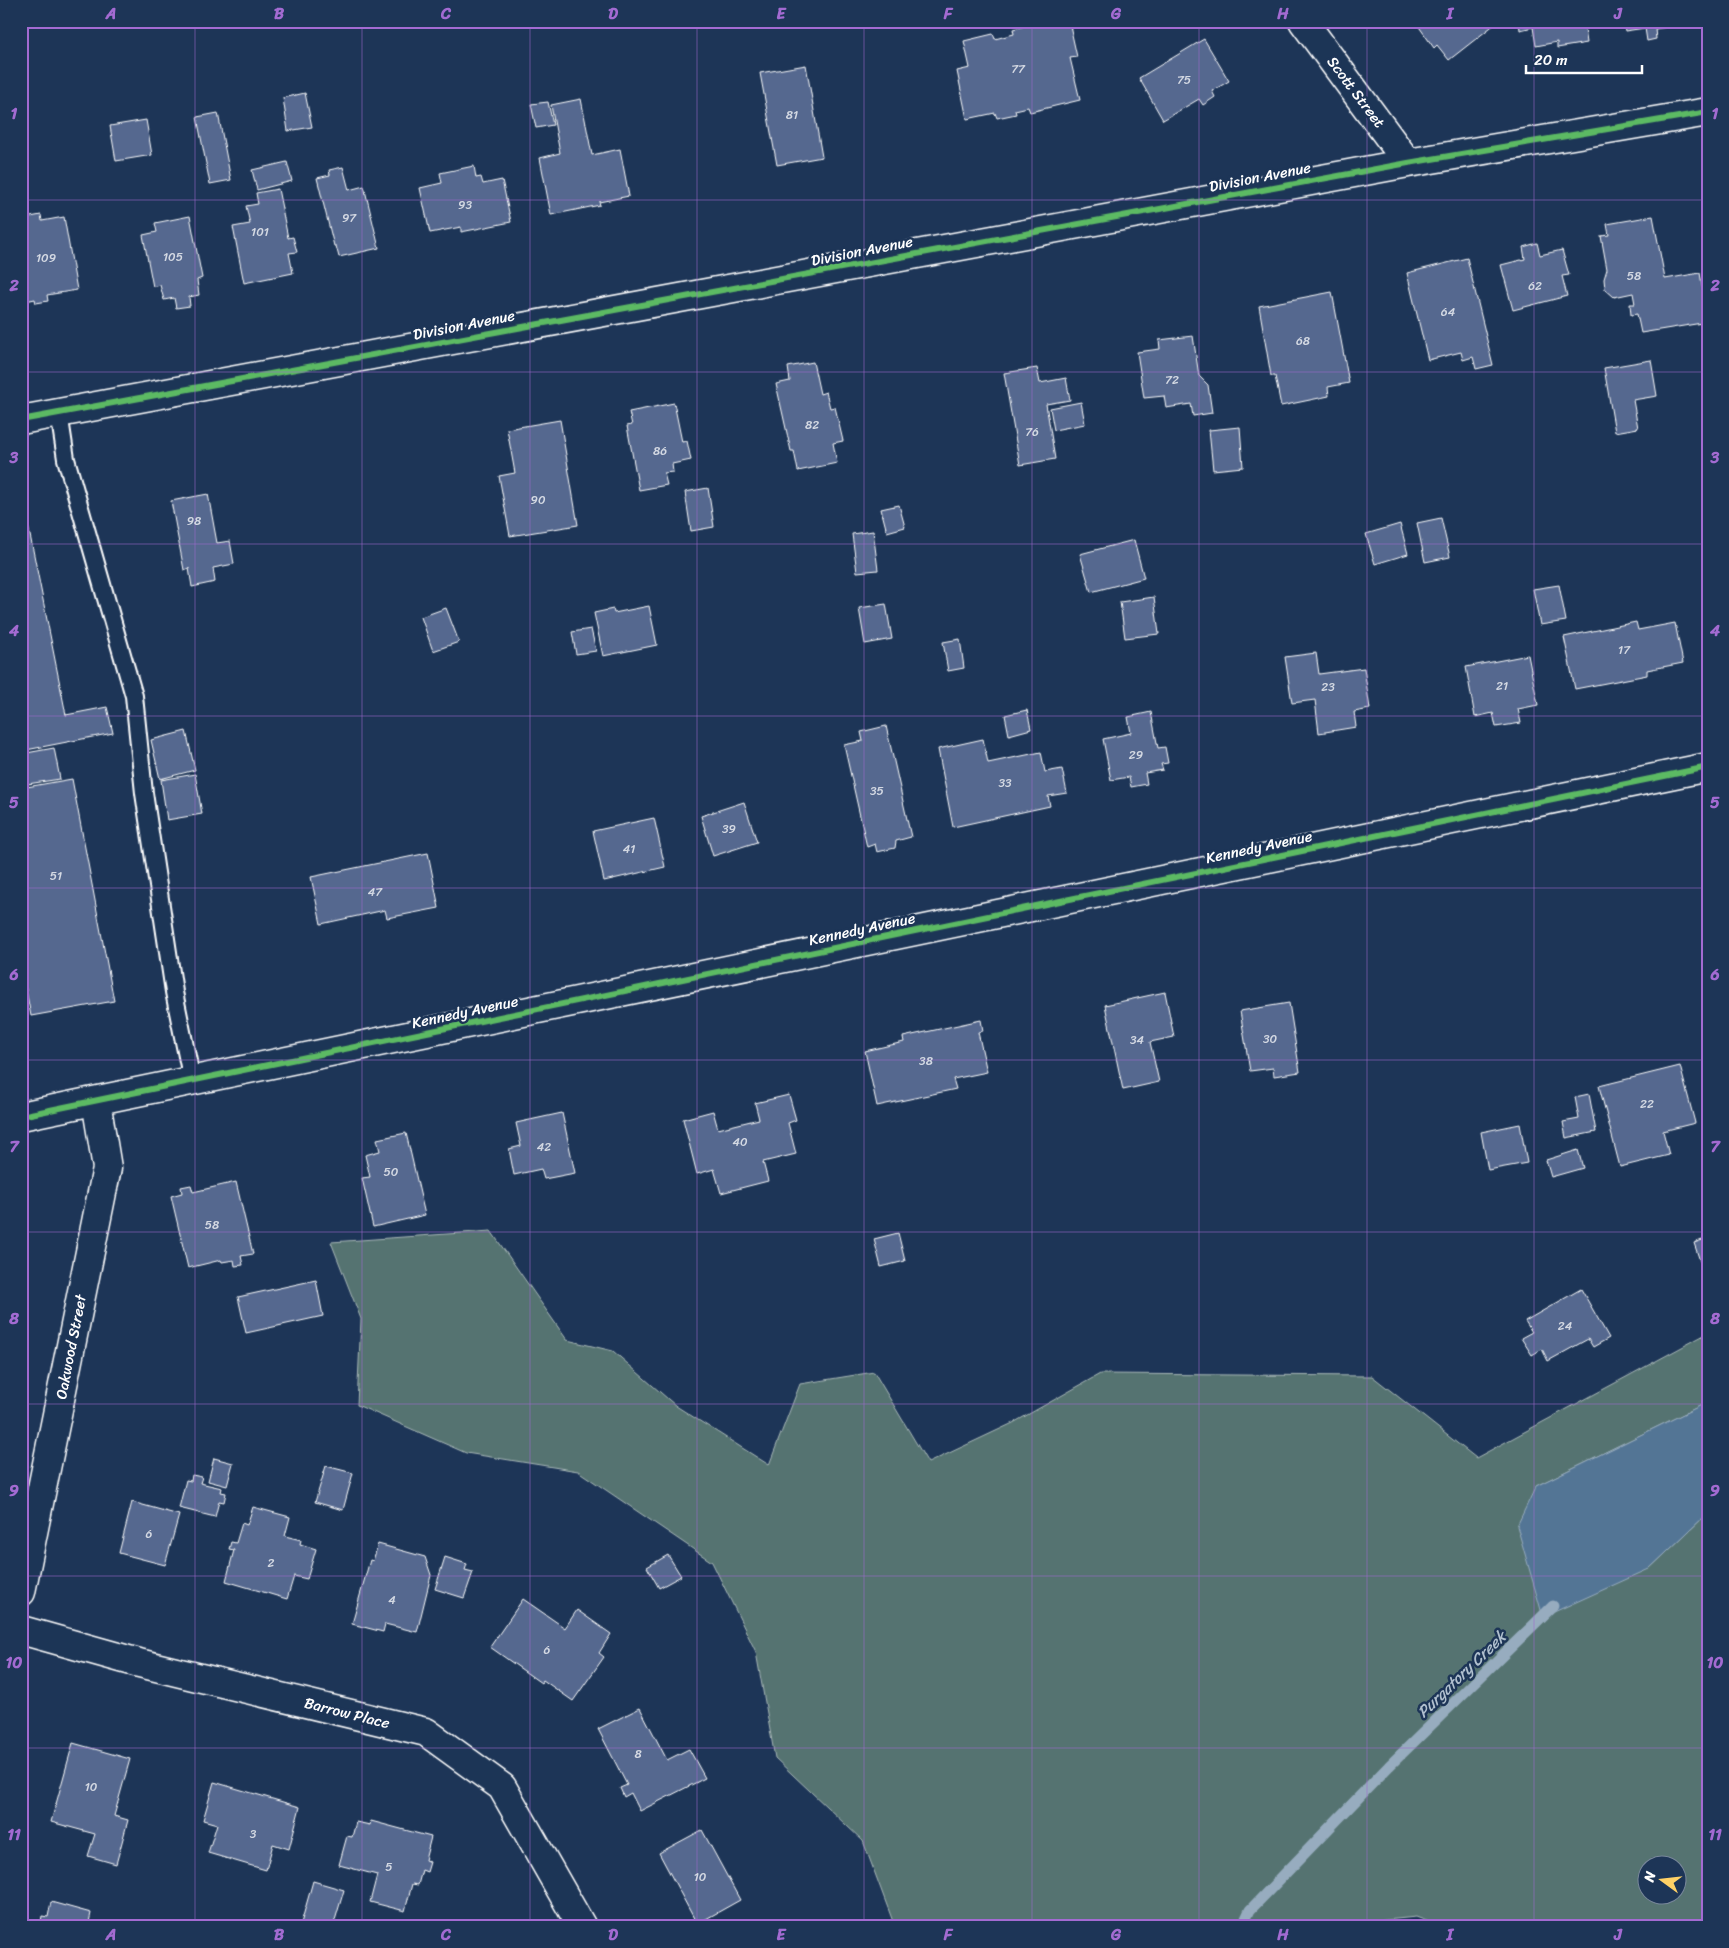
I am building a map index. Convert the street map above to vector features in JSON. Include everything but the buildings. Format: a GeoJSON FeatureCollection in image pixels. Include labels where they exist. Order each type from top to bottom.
{"type":"FeatureCollection","features":[{"type":"Feature","properties":{"kind":"street","name":"Scott Street"},"geometry":{"type":"LineString","coordinates":[[1303,21],[1408,163]]}},
{"type":"Feature","properties":{"kind":"street","name":"Division Avenue"},"geometry":{"type":"LineString","coordinates":[[21,420],[1408,163],[1708,112]]}},
{"type":"Feature","properties":{"kind":"street","name":"Kennedy Avenue"},"geometry":{"type":"LineString","coordinates":[[21,1116],[1708,767]]}},
{"type":"Feature","properties":{"kind":"street","name":"Oakwood Street"},"geometry":{"type":"LineString","coordinates":[[21,1592],[107,1168],[96,1101]]}},
{"type":"Feature","properties":{"kind":"street","name":"Barrow Place"},"geometry":{"type":"LineString","coordinates":[[21,1630],[139,1663],[426,1732],[502,1787],[582,1927]]}},
{"type":"Feature","properties":{"kind":"lane"},"geometry":{"type":"LineString","coordinates":[[59,413],[66,459],[134,696],[144,793],[174,992],[192,1081]]}},
{"type":"Feature","properties":{"kind":"green space"},"geometry":{"type":"Polygon","coordinates":[[[491,1231],[567,1340],[613,1351],[676,1406],[769,1465],[800,1384],[874,1372],[928,1463],[1013,1423],[1100,1374],[1372,1376],[1476,1458],[1708,1333],[1708,1402],[1536,1486],[1649,1569],[1708,1513],[1708,1927],[1443,1927],[1416,1917],[1318,1927],[895,1927],[863,1841],[775,1758],[756,1652],[712,1562],[578,1471],[466,1453],[357,1405],[361,1319],[331,1242],[491,1231]]]}},
{"type":"Feature","properties":{"kind":"water"},"geometry":{"type":"Polygon","coordinates":[[[1708,1402],[1708,1513],[1649,1569],[1543,1617],[1517,1526],[1536,1486],[1708,1402]]]}},
{"type":"Feature","properties":{"kind":"waterway","name":"Purgatory Creek"},"geometry":{"type":"LineString","coordinates":[[1242,1927],[1250,1910],[1389,1766],[1553,1606]]}},
{"type":"Feature","properties":{"kind":"cycle path"},"geometry":{"type":"LineString","coordinates":[[21,420],[1408,163],[1708,112]]}},
{"type":"Feature","properties":{"kind":"cycle path"},"geometry":{"type":"LineString","coordinates":[[21,1116],[1708,767]]}}]}
